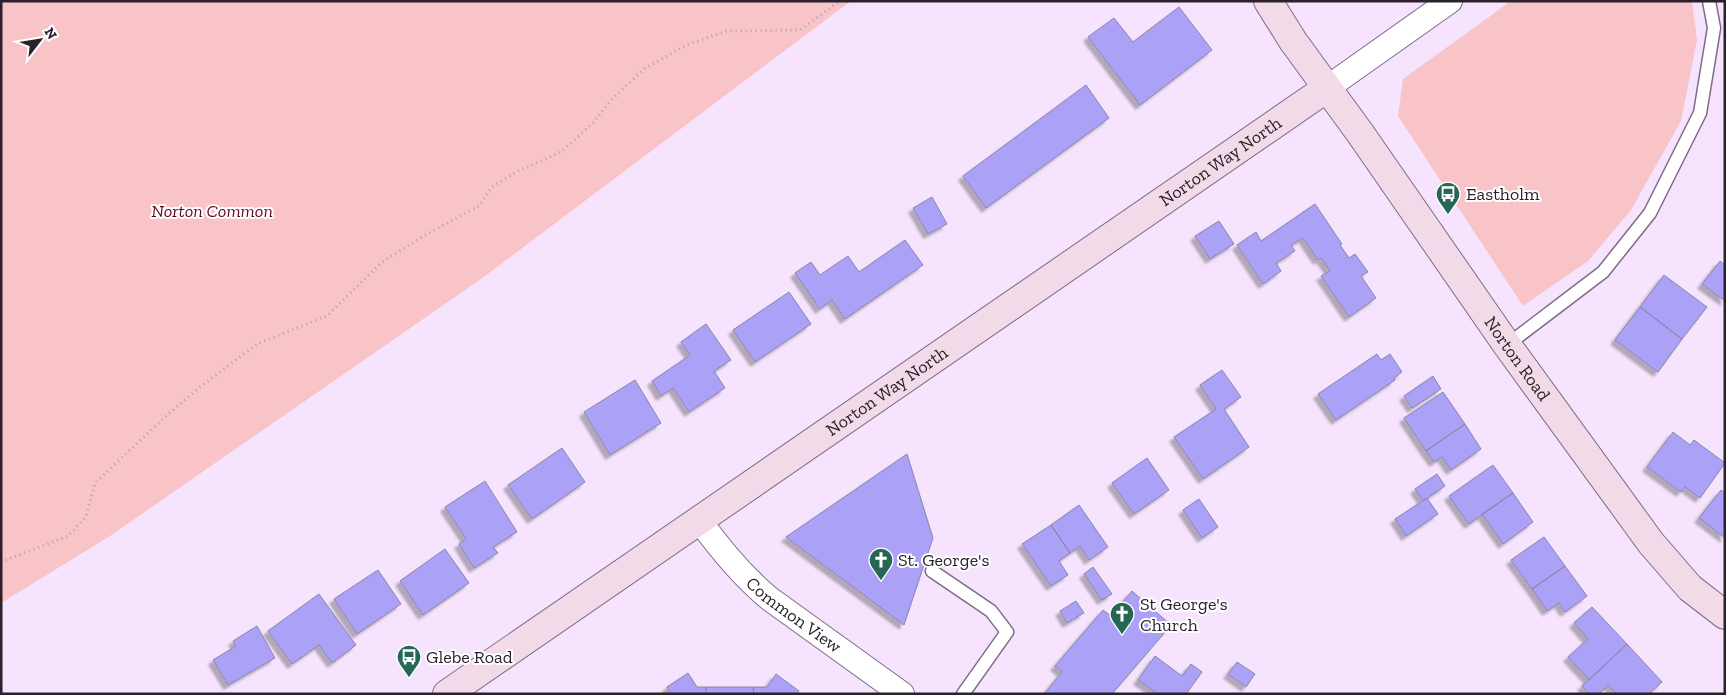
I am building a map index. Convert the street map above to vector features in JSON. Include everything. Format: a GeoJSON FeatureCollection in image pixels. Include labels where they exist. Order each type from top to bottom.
{"type":"FeatureCollection","features":[{"type":"Feature","properties":{"kind":"street","name":"Norton Road"},"geometry":{"type":"LineString","coordinates":[[1268,1],[1293,41],[1360,134],[1506,345],[1651,543],[1690,588],[1725,615]]}},
{"type":"Feature","properties":{"kind":"street"},"geometry":{"type":"LineString","coordinates":[[1327,88],[1450,1]]}},
{"type":"Feature","properties":{"kind":"street","name":"Norton Way North"},"geometry":{"type":"LineString","coordinates":[[446,694],[1327,88]]}},
{"type":"Feature","properties":{"kind":"street","name":"Common View"},"geometry":{"type":"LineString","coordinates":[[699,520],[718,546],[750,582],[770,599],[902,694]]}},
{"type":"Feature","properties":{"kind":"lane"},"geometry":{"type":"LineString","coordinates":[[1506,345],[1603,272],[1650,213],[1700,113],[1714,28],[1708,1]]}},
{"type":"Feature","properties":{"kind":"lane"},"geometry":{"type":"LineString","coordinates":[[932,571],[991,611],[1007,632],[962,694]]}},
{"type":"Feature","properties":{"kind":"path"},"geometry":{"type":"LineString","coordinates":[[1,562],[68,536],[86,517],[95,483],[159,422],[200,387],[257,344],[327,316],[382,262],[479,206],[492,187],[516,172],[561,152],[593,123],[612,99],[644,69],[686,45],[727,31],[800,30],[840,1]]}},
{"type":"Feature","properties":{"kind":"green space","name":"Norton Common"},"geometry":{"type":"Polygon","coordinates":[[[1,1],[851,1],[481,279],[110,536],[1,603],[1,1]]]}},
{"type":"Feature","properties":{"kind":"green space"},"geometry":{"type":"Polygon","coordinates":[[[1511,1],[1692,1],[1697,40],[1681,121],[1631,210],[1588,261],[1523,306],[1398,116],[1403,79],[1511,1]]]}},
{"type":"Feature","properties":{"kind":"building"},"geometry":{"type":"Polygon","coordinates":[[[1179,7],[1212,50],[1140,105],[1088,37],[1114,18],[1133,42],[1179,7]]]}},
{"type":"Feature","properties":{"kind":"building"},"geometry":{"type":"Polygon","coordinates":[[[1086,85],[1109,118],[986,208],[963,176],[1086,85]]]}},
{"type":"Feature","properties":{"kind":"building"},"geometry":{"type":"Polygon","coordinates":[[[932,197],[947,224],[928,234],[913,208],[932,197]]]}},
{"type":"Feature","properties":{"kind":"building"},"geometry":{"type":"Polygon","coordinates":[[[1315,204],[1342,244],[1340,245],[1349,258],[1355,254],[1368,272],[1361,276],[1376,298],[1349,317],[1321,276],[1330,271],[1321,258],[1318,260],[1303,238],[1291,245],[1295,251],[1276,263],[1281,271],[1263,284],[1237,245],[1256,232],[1261,241],[1315,204]]]}},
{"type":"Feature","properties":{"kind":"building"},"geometry":{"type":"Polygon","coordinates":[[[1219,221],[1234,244],[1210,259],[1195,236],[1219,221]]]}},
{"type":"Feature","properties":{"kind":"building"},"geometry":{"type":"Polygon","coordinates":[[[905,240],[923,265],[845,319],[832,300],[820,309],[795,273],[811,262],[820,275],[848,256],[859,272],[905,240]]]}},
{"type":"Feature","properties":{"kind":"building"},"geometry":{"type":"Polygon","coordinates":[[[1720,261],[1725,265],[1725,301],[1702,284],[1720,261]]]}},
{"type":"Feature","properties":{"kind":"building"},"geometry":{"type":"Polygon","coordinates":[[[1664,275],[1707,307],[1682,339],[1640,307],[1664,275]]]}},
{"type":"Feature","properties":{"kind":"building"},"geometry":{"type":"Polygon","coordinates":[[[789,292],[811,324],[755,362],[733,330],[789,292]]]}},
{"type":"Feature","properties":{"kind":"building"},"geometry":{"type":"Polygon","coordinates":[[[1640,307],[1682,339],[1658,372],[1615,340],[1640,307]]]}},
{"type":"Feature","properties":{"kind":"building"},"geometry":{"type":"Polygon","coordinates":[[[706,324],[731,360],[714,371],[725,388],[689,412],[673,388],[661,396],[652,381],[690,355],[681,342],[706,324]]]}},
{"type":"Feature","properties":{"kind":"building"},"geometry":{"type":"Polygon","coordinates":[[[1377,354],[1381,360],[1390,354],[1402,372],[1394,378],[1395,380],[1336,420],[1318,394],[1377,354]]]}},
{"type":"Feature","properties":{"kind":"building"},"geometry":{"type":"Polygon","coordinates":[[[1222,370],[1241,397],[1224,409],[1249,447],[1203,479],[1174,437],[1216,409],[1200,385],[1222,370]]]}},
{"type":"Feature","properties":{"kind":"building"},"geometry":{"type":"Polygon","coordinates":[[[1433,376],[1441,389],[1412,408],[1404,396],[1433,376]]]}},
{"type":"Feature","properties":{"kind":"building"},"geometry":{"type":"Polygon","coordinates":[[[635,380],[661,423],[610,455],[584,412],[635,380]]]}},
{"type":"Feature","properties":{"kind":"building"},"geometry":{"type":"Polygon","coordinates":[[[1443,392],[1465,424],[1426,451],[1404,418],[1443,392]]]}},
{"type":"Feature","properties":{"kind":"building"},"geometry":{"type":"Polygon","coordinates":[[[1465,424],[1481,449],[1451,470],[1442,457],[1434,462],[1426,451],[1465,424]]]}},
{"type":"Feature","properties":{"kind":"building"},"geometry":{"type":"Polygon","coordinates":[[[1673,432],[1690,445],[1694,440],[1725,463],[1700,498],[1685,487],[1681,492],[1647,467],[1673,432]]]}},
{"type":"Feature","properties":{"kind":"building"},"geometry":{"type":"Polygon","coordinates":[[[562,448],[585,482],[532,519],[508,485],[562,448]]]}},
{"type":"Feature","properties":{"kind":"building","name":"St. George's"},"geometry":{"type":"Polygon","coordinates":[[[907,454],[933,538],[904,625],[786,537],[907,454]]]}},
{"type":"Feature","properties":{"kind":"building"},"geometry":{"type":"Polygon","coordinates":[[[1147,458],[1169,490],[1134,514],[1112,483],[1147,458]]]}},
{"type":"Feature","properties":{"kind":"building"},"geometry":{"type":"Polygon","coordinates":[[[1493,465],[1513,493],[1469,524],[1449,496],[1493,465]]]}},
{"type":"Feature","properties":{"kind":"building"},"geometry":{"type":"Polygon","coordinates":[[[1437,474],[1445,486],[1423,501],[1415,489],[1437,474]]]}},
{"type":"Feature","properties":{"kind":"building"},"geometry":{"type":"Polygon","coordinates":[[[485,481],[517,532],[493,547],[498,553],[474,568],[459,544],[466,539],[445,507],[485,481]]]}},
{"type":"Feature","properties":{"kind":"building"},"geometry":{"type":"Polygon","coordinates":[[[1721,490],[1725,493],[1725,538],[1699,518],[1721,490]]]}},
{"type":"Feature","properties":{"kind":"building"},"geometry":{"type":"Polygon","coordinates":[[[1513,493],[1533,522],[1503,544],[1482,514],[1513,493]]]}},
{"type":"Feature","properties":{"kind":"building"},"geometry":{"type":"Polygon","coordinates":[[[1427,498],[1438,514],[1406,536],[1395,519],[1427,498]]]}},
{"type":"Feature","properties":{"kind":"building"},"geometry":{"type":"Polygon","coordinates":[[[1199,499],[1218,527],[1202,538],[1183,510],[1199,499]]]}},
{"type":"Feature","properties":{"kind":"building"},"geometry":{"type":"Polygon","coordinates":[[[1079,505],[1108,547],[1089,560],[1080,546],[1070,553],[1051,525],[1079,505]]]}},
{"type":"Feature","properties":{"kind":"building"},"geometry":{"type":"Polygon","coordinates":[[[1051,525],[1070,553],[1059,561],[1068,575],[1051,586],[1022,544],[1051,525]]]}},
{"type":"Feature","properties":{"kind":"building"},"geometry":{"type":"Polygon","coordinates":[[[1544,537],[1565,566],[1532,589],[1511,560],[1544,537]]]}},
{"type":"Feature","properties":{"kind":"building"},"geometry":{"type":"Polygon","coordinates":[[[445,549],[469,583],[423,615],[400,581],[445,549]]]}},
{"type":"Feature","properties":{"kind":"building"},"geometry":{"type":"Polygon","coordinates":[[[1565,566],[1587,596],[1565,612],[1559,603],[1547,611],[1532,589],[1565,566]]]}},
{"type":"Feature","properties":{"kind":"building"},"geometry":{"type":"Polygon","coordinates":[[[1093,567],[1112,594],[1102,600],[1084,574],[1093,567]]]}},
{"type":"Feature","properties":{"kind":"building"},"geometry":{"type":"Polygon","coordinates":[[[378,570],[401,604],[357,634],[334,599],[378,570]]]}},
{"type":"Feature","properties":{"kind":"building","name":"St George's Church"},"geometry":{"type":"Polygon","coordinates":[[[1132,591],[1171,625],[1112,694],[1044,694],[1062,672],[1055,666],[1103,610],[1111,616],[1132,591]]]}},
{"type":"Feature","properties":{"kind":"building"},"geometry":{"type":"Polygon","coordinates":[[[319,594],[356,645],[332,663],[319,645],[292,664],[268,631],[319,594]]]}},
{"type":"Feature","properties":{"kind":"building"},"geometry":{"type":"Polygon","coordinates":[[[1076,601],[1084,613],[1067,623],[1060,611],[1076,601]]]}},
{"type":"Feature","properties":{"kind":"building"},"geometry":{"type":"Polygon","coordinates":[[[1592,607],[1627,644],[1589,680],[1568,657],[1588,639],[1574,623],[1592,607]]]}},
{"type":"Feature","properties":{"kind":"building"},"geometry":{"type":"Polygon","coordinates":[[[257,626],[275,658],[228,685],[213,660],[236,646],[233,641],[257,626]]]}},
{"type":"Feature","properties":{"kind":"building"},"geometry":{"type":"Polygon","coordinates":[[[1627,644],[1662,682],[1649,694],[1617,694],[1608,685],[1599,694],[1589,694],[1582,686],[1627,644]]]}},
{"type":"Feature","properties":{"kind":"building"},"geometry":{"type":"Polygon","coordinates":[[[1155,656],[1182,676],[1191,664],[1202,672],[1186,694],[1158,694],[1138,680],[1155,656]]]}},
{"type":"Feature","properties":{"kind":"building"},"geometry":{"type":"Polygon","coordinates":[[[1237,662],[1255,674],[1246,687],[1228,674],[1237,662]]]}},
{"type":"Feature","properties":{"kind":"building"},"geometry":{"type":"Polygon","coordinates":[[[688,673],[697,687],[706,687],[706,694],[671,694],[667,687],[688,673]]]}},
{"type":"Feature","properties":{"kind":"building"},"geometry":{"type":"Polygon","coordinates":[[[776,674],[799,691],[797,694],[754,694],[753,687],[767,687],[776,674]]]}},
{"type":"Feature","properties":{"kind":"building"},"geometry":{"type":"Polygon","coordinates":[[[706,687],[753,687],[754,694],[706,694],[706,687]]]}},
{"type":"Feature","properties":{"kind":"place","name":"Eastholm"},"geometry":{"type":"Point","coordinates":[1448,215]}},
{"type":"Feature","properties":{"kind":"place","name":"St. George's"},"geometry":{"type":"Point","coordinates":[881,581]}},
{"type":"Feature","properties":{"kind":"place","name":"St George's Church"},"geometry":{"type":"Point","coordinates":[1122,635]}},
{"type":"Feature","properties":{"kind":"place","name":"Glebe Road"},"geometry":{"type":"Point","coordinates":[409,678]}}]}
